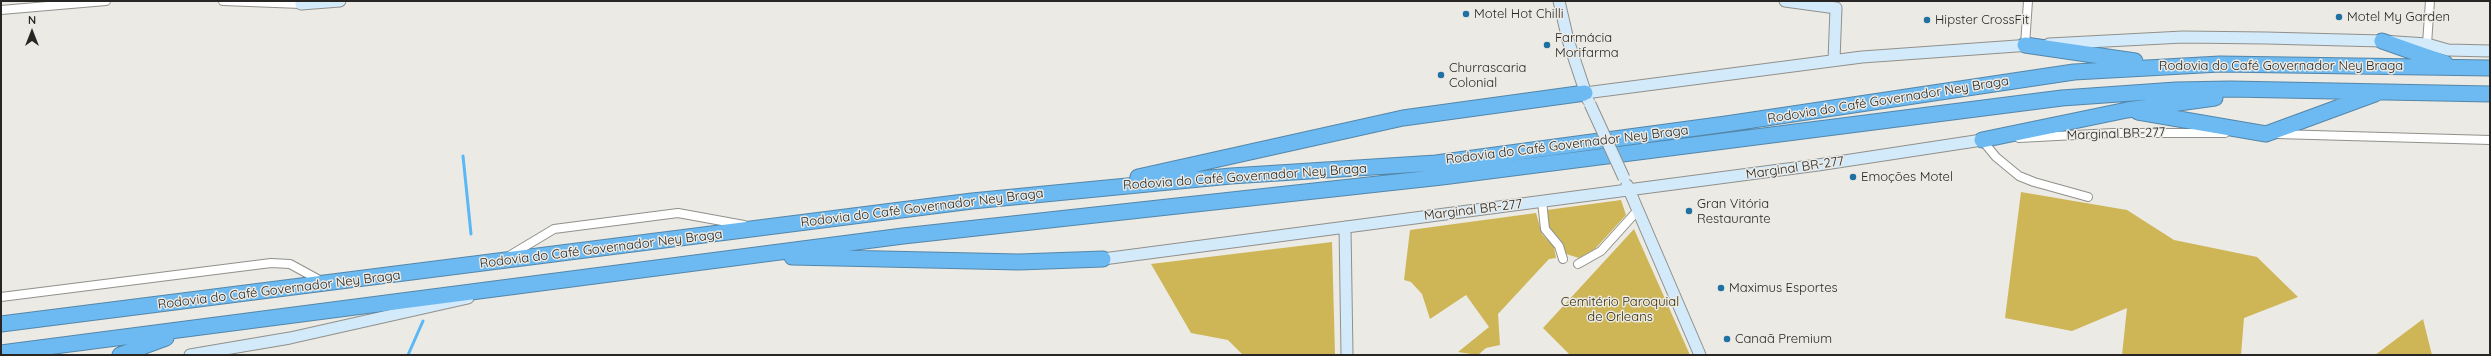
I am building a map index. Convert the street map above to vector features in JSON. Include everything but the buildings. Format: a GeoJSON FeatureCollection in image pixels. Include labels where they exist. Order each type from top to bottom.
{"type":"FeatureCollection","features":[{"type":"Feature","properties":{"kind":"highway"},"geometry":{"type":"LineString","coordinates":[[2382,41],[2457,67]]}},
{"type":"Feature","properties":{"kind":"highway"},"geometry":{"type":"LineString","coordinates":[[2025,45],[2166,66]]}},
{"type":"Feature","properties":{"kind":"highway","name":"Rodovia do Café Governador Ney Braga"},"geometry":{"type":"LineString","coordinates":[[1,324],[328,284],[924,206],[1252,174],[1436,162],[1778,117],[2044,75],[2166,66],[2277,64],[2490,68]]}},
{"type":"Feature","properties":{"kind":"highway"},"geometry":{"type":"LineString","coordinates":[[1982,140],[2127,110],[2199,99],[2334,89]]}},
{"type":"Feature","properties":{"kind":"highway","name":"Rodovia do Café Governador Ney Braga"},"geometry":{"type":"LineString","coordinates":[[1,353],[911,235],[1442,177],[2062,98],[2176,90],[2334,89],[2490,94]]}},
{"type":"Feature","properties":{"kind":"highway"},"geometry":{"type":"LineString","coordinates":[[2127,110],[2266,134],[2383,91]]}},
{"type":"Feature","properties":{"kind":"highway"},"geometry":{"type":"LineString","coordinates":[[1077,190],[1403,118],[1587,98]]}},
{"type":"Feature","properties":{"kind":"highway"},"geometry":{"type":"LineString","coordinates":[[743,256],[1019,262],[1103,259]]}},
{"type":"Feature","properties":{"kind":"highway"},"geometry":{"type":"LineString","coordinates":[[120,355],[195,328]]}},
{"type":"Feature","properties":{"kind":"main road"},"geometry":{"type":"LineString","coordinates":[[301,2],[340,1]]}},
{"type":"Feature","properties":{"kind":"main road"},"geometry":{"type":"LineString","coordinates":[[1559,1],[1568,40],[1587,98],[1624,178],[1700,355]]}},
{"type":"Feature","properties":{"kind":"main road"},"geometry":{"type":"LineString","coordinates":[[1786,1],[1837,5],[1834,60]]}},
{"type":"Feature","properties":{"kind":"main road"},"geometry":{"type":"LineString","coordinates":[[1587,98],[1834,60],[1917,52],[2025,45],[2183,38],[2382,41],[2427,44],[2448,50],[2490,51]]}},
{"type":"Feature","properties":{"kind":"main road","name":"Marginal BR-277"},"geometry":{"type":"LineString","coordinates":[[1103,259],[1629,190],[1982,140]]}},
{"type":"Feature","properties":{"kind":"main road"},"geometry":{"type":"LineString","coordinates":[[1345,227],[1347,355]]}},
{"type":"Feature","properties":{"kind":"main road"},"geometry":{"type":"LineString","coordinates":[[190,355],[290,338],[523,286]]}},
{"type":"Feature","properties":{"kind":"street"},"geometry":{"type":"LineString","coordinates":[[1,10],[106,1]]}},
{"type":"Feature","properties":{"kind":"street"},"geometry":{"type":"LineString","coordinates":[[224,1],[301,2]]}},
{"type":"Feature","properties":{"kind":"street"},"geometry":{"type":"LineString","coordinates":[[2025,45],[2028,1]]}},
{"type":"Feature","properties":{"kind":"street"},"geometry":{"type":"LineString","coordinates":[[2427,44],[2430,1]]}},
{"type":"Feature","properties":{"kind":"street","name":"Marginal BR-277"},"geometry":{"type":"LineString","coordinates":[[1982,140],[2152,132],[2490,140]]}},
{"type":"Feature","properties":{"kind":"street"},"geometry":{"type":"LineString","coordinates":[[1982,140],[1996,157],[2019,176],[2041,184],[2088,197]]}},
{"type":"Feature","properties":{"kind":"street"},"geometry":{"type":"LineString","coordinates":[[1542,201],[1545,229],[1559,246],[1563,259]]}},
{"type":"Feature","properties":{"kind":"street"},"geometry":{"type":"LineString","coordinates":[[1578,264],[1601,251],[1638,210]]}},
{"type":"Feature","properties":{"kind":"street"},"geometry":{"type":"LineString","coordinates":[[498,262],[554,229],[678,213],[760,228]]}},
{"type":"Feature","properties":{"kind":"street"},"geometry":{"type":"LineString","coordinates":[[1,297],[271,262],[290,264],[328,284]]}},
{"type":"Feature","properties":{"kind":"green space"},"geometry":{"type":"Polygon","coordinates":[[[2021,192],[2127,210],[2174,240],[2257,257],[2298,297],[2244,318],[2241,355],[2122,355],[2127,308],[2072,331],[2005,318],[2021,192]]]}},
{"type":"Feature","properties":{"kind":"green space"},"geometry":{"type":"Polygon","coordinates":[[[1621,200],[1626,215],[1595,249],[1579,258],[1566,254],[1559,238],[1548,226],[1547,210],[1621,200]]]}},
{"type":"Feature","properties":{"kind":"green space"},"geometry":{"type":"Polygon","coordinates":[[[1536,213],[1542,234],[1554,247],[1556,258],[1549,259],[1498,314],[1500,345],[1486,348],[1478,355],[1458,352],[1489,327],[1466,295],[1430,319],[1422,294],[1411,282],[1404,280],[1410,230],[1536,213]]]}},
{"type":"Feature","properties":{"kind":"green space","name":"Cemitério Paroquial de Orleans"},"geometry":{"type":"Polygon","coordinates":[[[1634,229],[1690,355],[1570,355],[1543,328],[1634,229]]]}},
{"type":"Feature","properties":{"kind":"green space"},"geometry":{"type":"Polygon","coordinates":[[[1332,242],[1335,355],[1243,355],[1228,340],[1191,333],[1151,264],[1332,242]]]}},
{"type":"Feature","properties":{"kind":"green space"},"geometry":{"type":"Polygon","coordinates":[[[2423,319],[2432,355],[2375,355],[2423,319]]]}},
{"type":"Feature","properties":{"kind":"waterway"},"geometry":{"type":"LineString","coordinates":[[463,156],[471,234]]}},
{"type":"Feature","properties":{"kind":"waterway"},"geometry":{"type":"LineString","coordinates":[[408,355],[423,321]]}},
{"type":"Feature","properties":{"kind":"place","name":"Motel Hot Chilli"},"geometry":{"type":"Point","coordinates":[1466,14]}},
{"type":"Feature","properties":{"kind":"place","name":"Motel My Garden"},"geometry":{"type":"Point","coordinates":[2339,17]}},
{"type":"Feature","properties":{"kind":"place","name":"Hipster CrossFit"},"geometry":{"type":"Point","coordinates":[1927,20]}},
{"type":"Feature","properties":{"kind":"place","name":"Farmácia Morifarma"},"geometry":{"type":"Point","coordinates":[1547,45]}},
{"type":"Feature","properties":{"kind":"place","name":"Churrascaria Colonial"},"geometry":{"type":"Point","coordinates":[1441,75]}},
{"type":"Feature","properties":{"kind":"place","name":"Emoções Motel"},"geometry":{"type":"Point","coordinates":[1853,177]}},
{"type":"Feature","properties":{"kind":"place","name":"Gran Vitória Restaurante"},"geometry":{"type":"Point","coordinates":[1689,211]}},
{"type":"Feature","properties":{"kind":"place","name":"Maximus Esportes"},"geometry":{"type":"Point","coordinates":[1721,288]}},
{"type":"Feature","properties":{"kind":"place","name":"Canaã Premium"},"geometry":{"type":"Point","coordinates":[1727,339]}}]}
